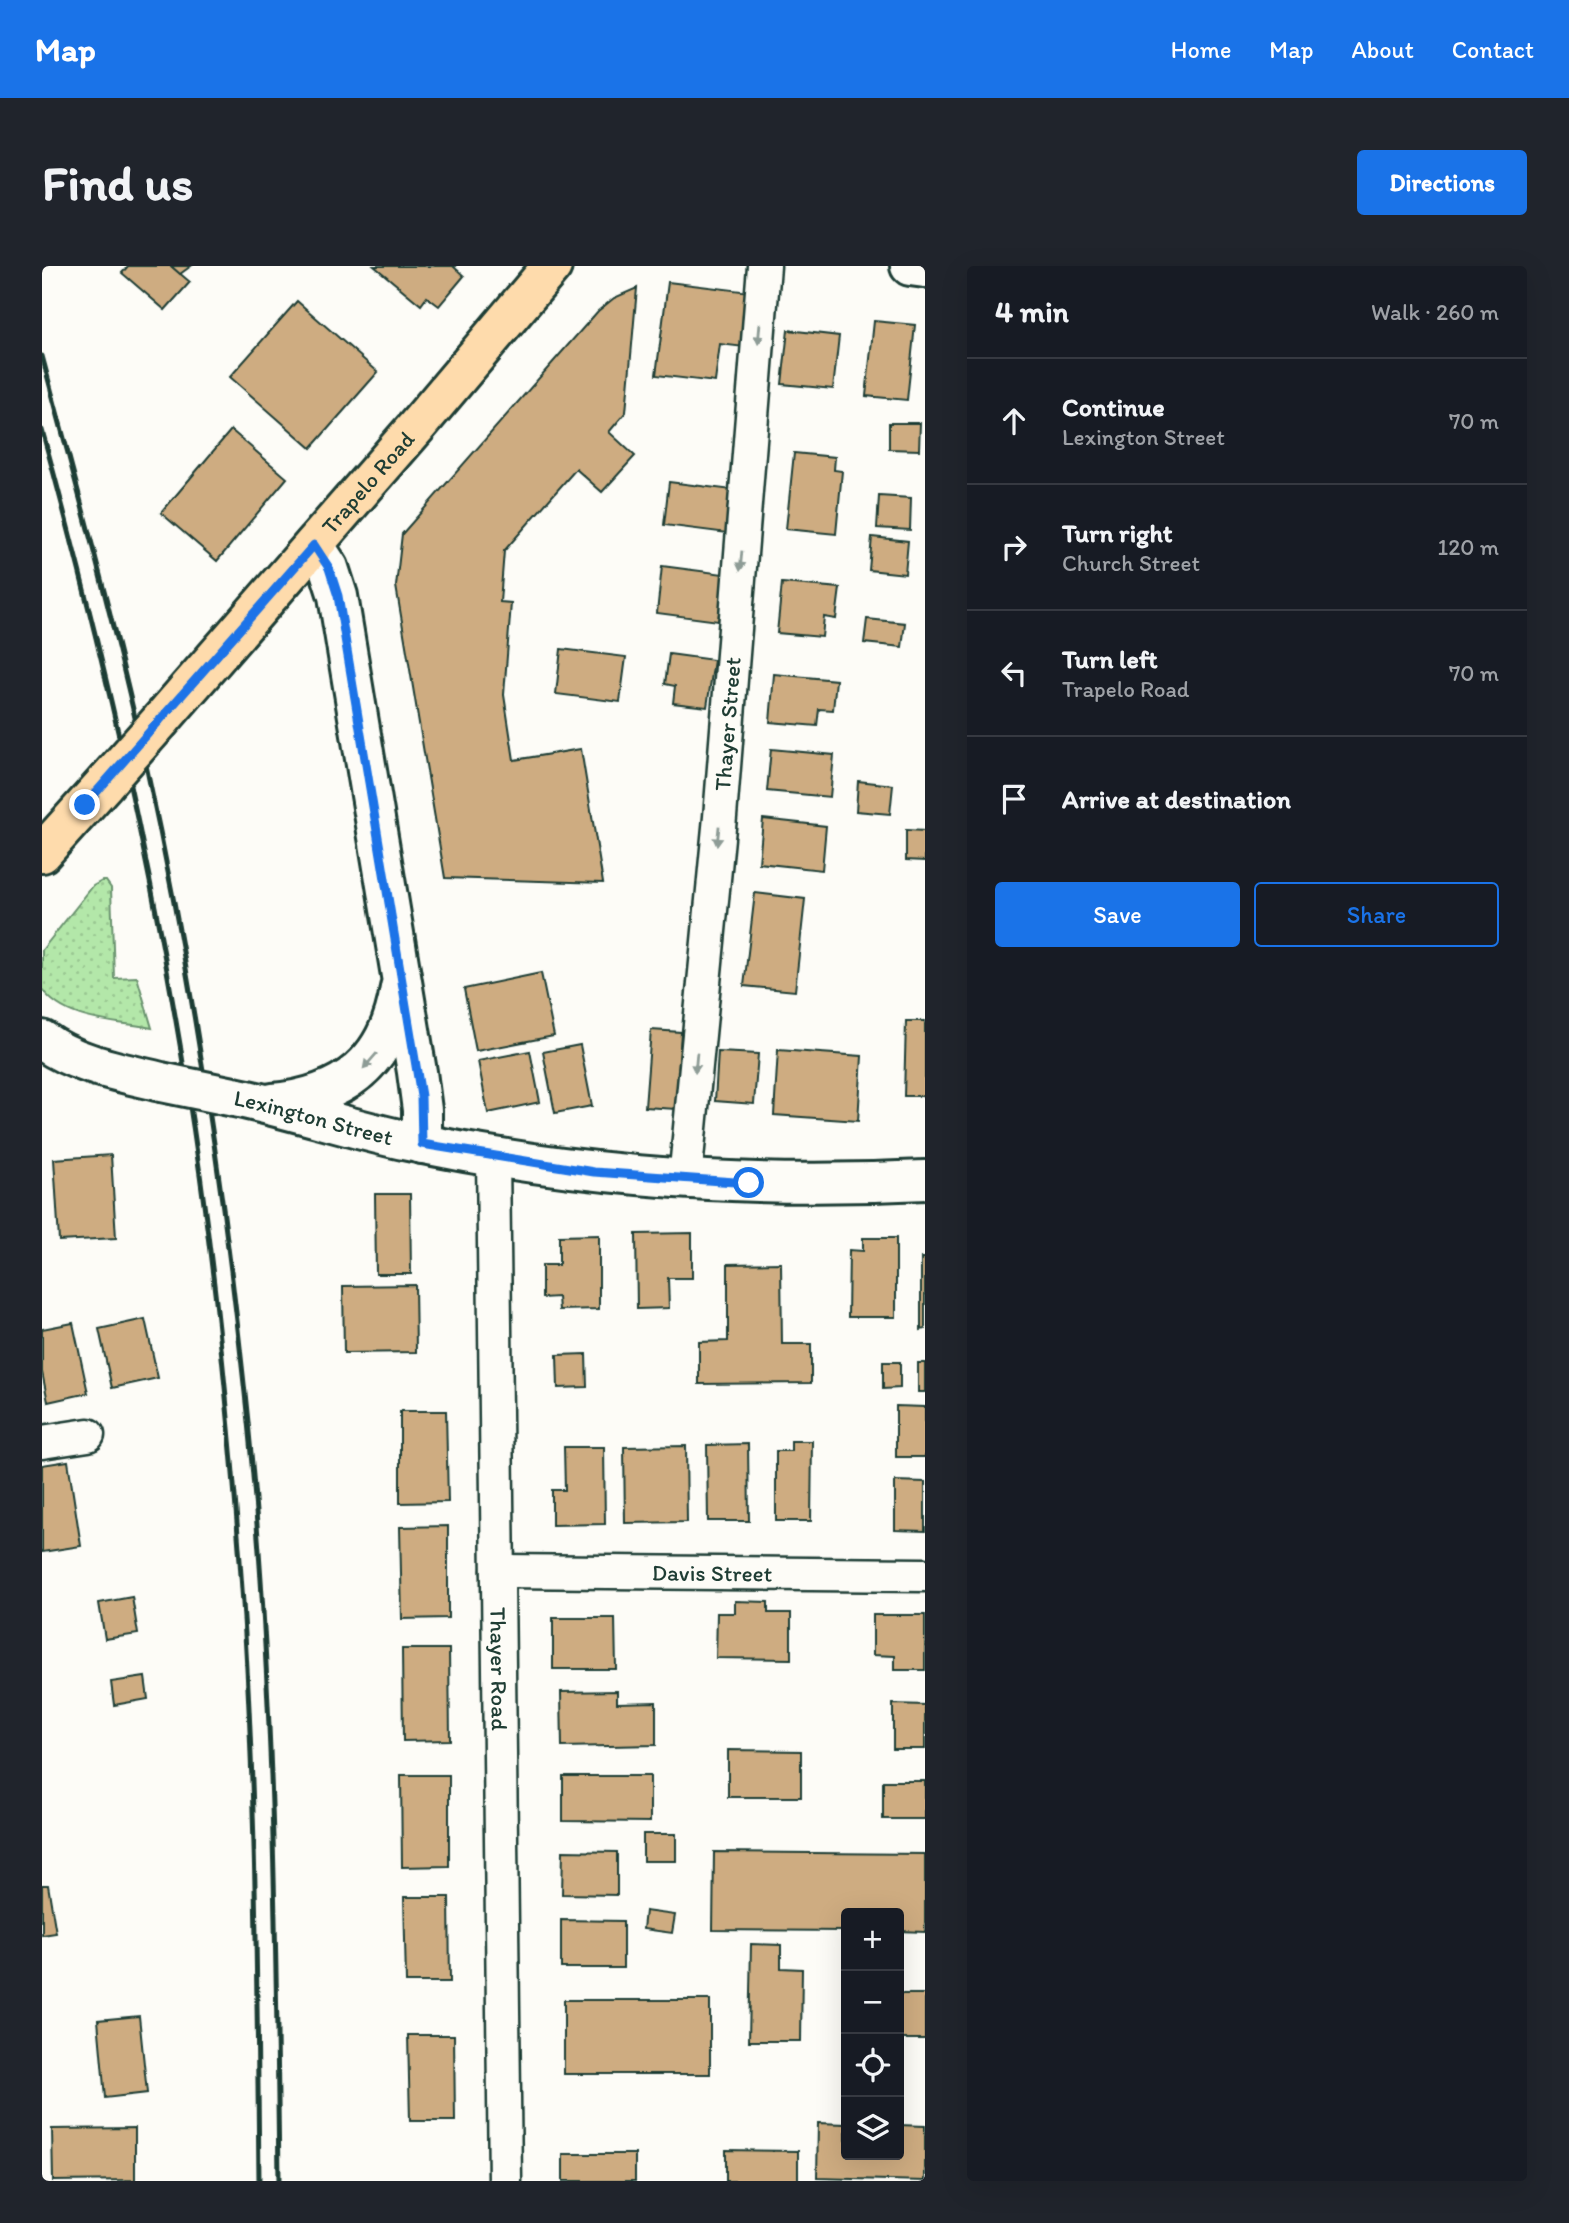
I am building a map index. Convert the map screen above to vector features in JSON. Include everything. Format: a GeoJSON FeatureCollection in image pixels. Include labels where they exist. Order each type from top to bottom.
{"type":"FeatureCollection","features":[{"type":"Feature","properties":{"kind":"main road","name":"Trapelo Road"},"geometry":{"type":"LineString","coordinates":[[42,853],[314,545],[552,266]]}},
{"type":"Feature","properties":{"kind":"street","name":"Thayer Street"},"geometry":{"type":"LineString","coordinates":[[685,1180],[720,817],[764,266]]}},
{"type":"Feature","properties":{"kind":"street"},"geometry":{"type":"LineString","coordinates":[[910,266],[925,268]]}},
{"type":"Feature","properties":{"kind":"street"},"geometry":{"type":"LineString","coordinates":[[314,545],[329,568],[338,596],[421,1096],[422,1144]]}},
{"type":"Feature","properties":{"kind":"street"},"geometry":{"type":"LineString","coordinates":[[251,1100],[285,1102],[316,1093],[364,1068],[376,1055],[386,1035],[398,1001],[401,975]]}},
{"type":"Feature","properties":{"kind":"street","name":"Lexington Street"},"geometry":{"type":"LineString","coordinates":[[42,1040],[59,1051],[86,1062],[161,1082],[251,1100],[422,1144],[493,1157],[594,1172],[685,1180],[815,1184],[925,1180]]}},
{"type":"Feature","properties":{"kind":"street","name":"Lexington Street"},"geometry":{"type":"LineString","coordinates":[[42,1075],[161,1082]]}},
{"type":"Feature","properties":{"kind":"street","name":"Thayer Road"},"geometry":{"type":"LineString","coordinates":[[493,1157],[505,2181]]}},
{"type":"Feature","properties":{"kind":"street"},"geometry":{"type":"LineString","coordinates":[[42,1442],[88,1435]]}},
{"type":"Feature","properties":{"kind":"street","name":"Davis Street"},"geometry":{"type":"LineString","coordinates":[[498,1571],[925,1575]]}},
{"type":"Feature","properties":{"kind":"green space"},"geometry":{"type":"Polygon","coordinates":[[[106,881],[111,888],[114,978],[137,977],[152,1028],[77,1014],[52,1000],[42,989],[42,950],[93,886],[106,881]]]}},
{"type":"Feature","properties":{"kind":"building"},"geometry":{"type":"Polygon","coordinates":[[[128,266],[171,266],[190,282],[165,310],[122,273],[128,266]]]}},
{"type":"Feature","properties":{"kind":"building"},"geometry":{"type":"Polygon","coordinates":[[[171,266],[191,266],[180,274],[171,266]]]}},
{"type":"Feature","properties":{"kind":"building"},"geometry":{"type":"Polygon","coordinates":[[[374,266],[455,266],[464,276],[439,306],[427,297],[421,305],[374,266]]]}},
{"type":"Feature","properties":{"kind":"building"},"geometry":{"type":"Polygon","coordinates":[[[668,282],[750,292],[744,347],[720,344],[715,382],[656,375],[668,282]]]}},
{"type":"Feature","properties":{"kind":"building"},"geometry":{"type":"Polygon","coordinates":[[[637,288],[626,412],[609,432],[635,456],[602,492],[576,469],[504,551],[500,602],[511,603],[504,695],[514,760],[581,749],[603,883],[445,878],[396,586],[402,534],[598,311],[614,298],[637,288]]]}},
{"type":"Feature","properties":{"kind":"building"},"geometry":{"type":"Polygon","coordinates":[[[297,301],[378,372],[311,448],[230,377],[297,301]]]}},
{"type":"Feature","properties":{"kind":"building"},"geometry":{"type":"Polygon","coordinates":[[[874,321],[915,325],[907,400],[866,396],[874,321]]]}},
{"type":"Feature","properties":{"kind":"building"},"geometry":{"type":"Polygon","coordinates":[[[788,330],[839,336],[833,389],[782,384],[788,330]]]}},
{"type":"Feature","properties":{"kind":"building"},"geometry":{"type":"Polygon","coordinates":[[[889,423],[920,423],[919,450],[889,449],[889,423]]]}},
{"type":"Feature","properties":{"kind":"building"},"geometry":{"type":"Polygon","coordinates":[[[231,430],[287,478],[217,561],[161,513],[231,430]]]}},
{"type":"Feature","properties":{"kind":"building"},"geometry":{"type":"Polygon","coordinates":[[[794,453],[835,457],[834,470],[842,471],[836,534],[786,529],[794,453]]]}},
{"type":"Feature","properties":{"kind":"building"},"geometry":{"type":"Polygon","coordinates":[[[669,482],[733,490],[727,533],[664,525],[669,482]]]}},
{"type":"Feature","properties":{"kind":"building"},"geometry":{"type":"Polygon","coordinates":[[[879,496],[911,498],[910,530],[877,528],[879,496]]]}},
{"type":"Feature","properties":{"kind":"building"},"geometry":{"type":"Polygon","coordinates":[[[872,537],[908,541],[905,574],[869,570],[872,537]]]}},
{"type":"Feature","properties":{"kind":"building"},"geometry":{"type":"Polygon","coordinates":[[[662,566],[724,574],[718,621],[657,613],[662,566]]]}},
{"type":"Feature","properties":{"kind":"building"},"geometry":{"type":"Polygon","coordinates":[[[782,583],[840,588],[836,619],[824,617],[822,637],[777,633],[782,583]]]}},
{"type":"Feature","properties":{"kind":"building"},"geometry":{"type":"Polygon","coordinates":[[[867,619],[905,623],[902,647],[864,643],[867,619]]]}},
{"type":"Feature","properties":{"kind":"building"},"geometry":{"type":"Polygon","coordinates":[[[561,649],[626,657],[620,702],[556,694],[561,649]]]}},
{"type":"Feature","properties":{"kind":"building"},"geometry":{"type":"Polygon","coordinates":[[[669,654],[714,660],[707,707],[673,703],[675,686],[665,684],[669,654]]]}},
{"type":"Feature","properties":{"kind":"building"},"geometry":{"type":"Polygon","coordinates":[[[774,674],[836,680],[833,710],[819,709],[817,726],[770,722],[774,674]]]}},
{"type":"Feature","properties":{"kind":"building"},"geometry":{"type":"Polygon","coordinates":[[[771,749],[834,755],[830,797],[767,791],[771,749]]]}},
{"type":"Feature","properties":{"kind":"building"},"geometry":{"type":"Polygon","coordinates":[[[858,781],[893,785],[890,814],[856,811],[858,781]]]}},
{"type":"Feature","properties":{"kind":"building"},"geometry":{"type":"Polygon","coordinates":[[[763,819],[826,826],[822,870],[759,863],[763,819]]]}},
{"type":"Feature","properties":{"kind":"building"},"geometry":{"type":"Polygon","coordinates":[[[906,830],[925,831],[925,861],[906,860],[906,830]]]}},
{"type":"Feature","properties":{"kind":"building"},"geometry":{"type":"Polygon","coordinates":[[[755,893],[805,899],[795,991],[744,986],[755,893]]]}},
{"type":"Feature","properties":{"kind":"building"},"geometry":{"type":"Polygon","coordinates":[[[541,973],[554,1036],[476,1051],[464,989],[541,973]]]}},
{"type":"Feature","properties":{"kind":"building"},"geometry":{"type":"Polygon","coordinates":[[[906,1021],[925,1021],[925,1096],[904,1096],[906,1021]]]}},
{"type":"Feature","properties":{"kind":"building"},"geometry":{"type":"Polygon","coordinates":[[[651,1030],[681,1032],[676,1109],[645,1107],[651,1030]]]}},
{"type":"Feature","properties":{"kind":"building"},"geometry":{"type":"Polygon","coordinates":[[[580,1045],[592,1106],[555,1113],[543,1052],[580,1045]]]}},
{"type":"Feature","properties":{"kind":"building"},"geometry":{"type":"Polygon","coordinates":[[[778,1050],[862,1056],[858,1121],[774,1115],[778,1050]]]}},
{"type":"Feature","properties":{"kind":"building"},"geometry":{"type":"Polygon","coordinates":[[[530,1051],[540,1102],[488,1113],[478,1061],[530,1051]]]}},
{"type":"Feature","properties":{"kind":"building"},"geometry":{"type":"Polygon","coordinates":[[[718,1052],[758,1054],[754,1104],[715,1101],[718,1052]]]}},
{"type":"Feature","properties":{"kind":"building"},"geometry":{"type":"Polygon","coordinates":[[[111,1155],[116,1238],[59,1241],[54,1159],[111,1155]]]}},
{"type":"Feature","properties":{"kind":"building"},"geometry":{"type":"Polygon","coordinates":[[[375,1194],[410,1194],[411,1274],[376,1274],[375,1194]]]}},
{"type":"Feature","properties":{"kind":"building"},"geometry":{"type":"Polygon","coordinates":[[[692,1233],[692,1278],[668,1278],[669,1308],[637,1309],[636,1234],[692,1233]]]}},
{"type":"Feature","properties":{"kind":"building"},"geometry":{"type":"Polygon","coordinates":[[[599,1235],[599,1309],[559,1310],[558,1297],[542,1298],[542,1265],[559,1265],[559,1236],[599,1235]]]}},
{"type":"Feature","properties":{"kind":"building"},"geometry":{"type":"Polygon","coordinates":[[[863,1238],[896,1238],[896,1317],[848,1317],[849,1250],[863,1251],[863,1238]]]}},
{"type":"Feature","properties":{"kind":"building"},"geometry":{"type":"Polygon","coordinates":[[[921,1258],[925,1258],[925,1329],[921,1330],[921,1258]]]}},
{"type":"Feature","properties":{"kind":"building"},"geometry":{"type":"Polygon","coordinates":[[[781,1263],[782,1344],[811,1344],[811,1383],[699,1384],[699,1342],[728,1341],[728,1264],[781,1263]]]}},
{"type":"Feature","properties":{"kind":"building"},"geometry":{"type":"Polygon","coordinates":[[[415,1285],[416,1352],[344,1353],[343,1286],[415,1285]]]}},
{"type":"Feature","properties":{"kind":"building"},"geometry":{"type":"Polygon","coordinates":[[[145,1319],[158,1378],[112,1388],[99,1329],[145,1319]]]}},
{"type":"Feature","properties":{"kind":"building"},"geometry":{"type":"Polygon","coordinates":[[[73,1323],[88,1393],[48,1402],[42,1372],[42,1329],[73,1323]]]}},
{"type":"Feature","properties":{"kind":"building"},"geometry":{"type":"Polygon","coordinates":[[[586,1354],[587,1387],[558,1388],[557,1355],[586,1354]]]}},
{"type":"Feature","properties":{"kind":"building"},"geometry":{"type":"Polygon","coordinates":[[[883,1362],[900,1362],[900,1388],[883,1389],[883,1362]]]}},
{"type":"Feature","properties":{"kind":"building"},"geometry":{"type":"Polygon","coordinates":[[[918,1363],[925,1363],[925,1392],[918,1392],[918,1363]]]}},
{"type":"Feature","properties":{"kind":"building"},"geometry":{"type":"Polygon","coordinates":[[[896,1406],[925,1407],[925,1457],[896,1457],[896,1406]]]}},
{"type":"Feature","properties":{"kind":"building"},"geometry":{"type":"Polygon","coordinates":[[[400,1411],[446,1411],[448,1502],[400,1503],[400,1411]]]}},
{"type":"Feature","properties":{"kind":"building"},"geometry":{"type":"Polygon","coordinates":[[[791,1441],[812,1441],[811,1521],[776,1521],[776,1451],[791,1451],[791,1441]]]}},
{"type":"Feature","properties":{"kind":"building"},"geometry":{"type":"Polygon","coordinates":[[[748,1444],[749,1521],[708,1521],[707,1445],[748,1444]]]}},
{"type":"Feature","properties":{"kind":"building"},"geometry":{"type":"Polygon","coordinates":[[[686,1446],[687,1522],[625,1523],[624,1447],[686,1446]]]}},
{"type":"Feature","properties":{"kind":"building"},"geometry":{"type":"Polygon","coordinates":[[[564,1447],[604,1447],[605,1524],[552,1525],[552,1490],[565,1490],[564,1447]]]}},
{"type":"Feature","properties":{"kind":"building"},"geometry":{"type":"Polygon","coordinates":[[[68,1461],[81,1546],[42,1552],[42,1465],[68,1461]]]}},
{"type":"Feature","properties":{"kind":"building"},"geometry":{"type":"Polygon","coordinates":[[[895,1481],[925,1482],[925,1531],[895,1530],[895,1481]]]}},
{"type":"Feature","properties":{"kind":"building"},"geometry":{"type":"Polygon","coordinates":[[[448,1526],[448,1618],[402,1619],[400,1527],[448,1526]]]}},
{"type":"Feature","properties":{"kind":"building"},"geometry":{"type":"Polygon","coordinates":[[[132,1597],[138,1634],[105,1639],[99,1603],[132,1597]]]}},
{"type":"Feature","properties":{"kind":"building"},"geometry":{"type":"Polygon","coordinates":[[[735,1601],[768,1602],[768,1613],[791,1613],[791,1659],[716,1658],[717,1613],[735,1613],[735,1601]]]}},
{"type":"Feature","properties":{"kind":"building"},"geometry":{"type":"Polygon","coordinates":[[[873,1615],[925,1615],[925,1670],[895,1670],[895,1656],[873,1655],[873,1615]]]}},
{"type":"Feature","properties":{"kind":"building"},"geometry":{"type":"Polygon","coordinates":[[[553,1618],[615,1618],[616,1669],[553,1669],[553,1618]]]}},
{"type":"Feature","properties":{"kind":"building"},"geometry":{"type":"Polygon","coordinates":[[[402,1649],[449,1649],[450,1740],[403,1741],[402,1649]]]}},
{"type":"Feature","properties":{"kind":"building"},"geometry":{"type":"Polygon","coordinates":[[[145,1677],[148,1699],[114,1705],[111,1682],[145,1677]]]}},
{"type":"Feature","properties":{"kind":"building"},"geometry":{"type":"Polygon","coordinates":[[[617,1691],[617,1703],[656,1702],[656,1745],[562,1747],[561,1692],[617,1691]]]}},
{"type":"Feature","properties":{"kind":"building"},"geometry":{"type":"Polygon","coordinates":[[[893,1704],[925,1705],[925,1749],[893,1749],[893,1704]]]}},
{"type":"Feature","properties":{"kind":"building"},"geometry":{"type":"Polygon","coordinates":[[[728,1750],[801,1751],[801,1797],[728,1797],[728,1750]]]}},
{"type":"Feature","properties":{"kind":"building"},"geometry":{"type":"Polygon","coordinates":[[[401,1775],[449,1775],[449,1866],[402,1867],[401,1775]]]}},
{"type":"Feature","properties":{"kind":"building"},"geometry":{"type":"Polygon","coordinates":[[[563,1776],[650,1776],[650,1822],[563,1821],[563,1776]]]}},
{"type":"Feature","properties":{"kind":"building"},"geometry":{"type":"Polygon","coordinates":[[[883,1781],[925,1781],[925,1819],[883,1819],[883,1781]]]}},
{"type":"Feature","properties":{"kind":"building"},"geometry":{"type":"Polygon","coordinates":[[[643,1834],[676,1834],[676,1861],[643,1861],[643,1834]]]}},
{"type":"Feature","properties":{"kind":"building"},"geometry":{"type":"Polygon","coordinates":[[[563,1851],[617,1852],[617,1895],[562,1894],[563,1851]]]}},
{"type":"Feature","properties":{"kind":"building"},"geometry":{"type":"Polygon","coordinates":[[[714,1852],[925,1854],[925,1932],[904,1931],[904,1908],[841,1908],[841,1931],[713,1930],[714,1852]]]}},
{"type":"Feature","properties":{"kind":"building"},"geometry":{"type":"Polygon","coordinates":[[[42,1885],[48,1885],[56,1933],[42,1935],[42,1885]]]}},
{"type":"Feature","properties":{"kind":"building"},"geometry":{"type":"Polygon","coordinates":[[[404,1897],[449,1897],[450,1982],[406,1982],[404,1897]]]}},
{"type":"Feature","properties":{"kind":"building"},"geometry":{"type":"Polygon","coordinates":[[[645,1911],[675,1915],[672,1933],[643,1929],[645,1911]]]}},
{"type":"Feature","properties":{"kind":"building"},"geometry":{"type":"Polygon","coordinates":[[[561,1920],[623,1921],[623,1968],[561,1968],[561,1920]]]}},
{"type":"Feature","properties":{"kind":"building"},"geometry":{"type":"Polygon","coordinates":[[[751,1944],[781,1945],[781,1968],[802,1969],[801,2041],[749,2041],[751,1944]]]}},
{"type":"Feature","properties":{"kind":"building"},"geometry":{"type":"Polygon","coordinates":[[[904,1994],[925,1994],[925,2039],[904,2039],[904,1994]]]}},
{"type":"Feature","properties":{"kind":"building"},"geometry":{"type":"Polygon","coordinates":[[[564,2000],[710,2000],[710,2074],[564,2074],[564,2000]]]}},
{"type":"Feature","properties":{"kind":"building"},"geometry":{"type":"Polygon","coordinates":[[[139,2016],[147,2093],[105,2098],[98,2020],[139,2016]]]}},
{"type":"Feature","properties":{"kind":"building"},"geometry":{"type":"Polygon","coordinates":[[[408,2035],[454,2035],[455,2121],[410,2121],[408,2035]]]}},
{"type":"Feature","properties":{"kind":"building"},"geometry":{"type":"Polygon","coordinates":[[[818,2123],[841,2124],[841,2160],[904,2160],[904,2125],[925,2126],[925,2181],[817,2178],[818,2123]]]}},
{"type":"Feature","properties":{"kind":"building"},"geometry":{"type":"Polygon","coordinates":[[[135,2128],[135,2180],[53,2181],[52,2129],[135,2128]]]}},
{"type":"Feature","properties":{"kind":"building"},"geometry":{"type":"Polygon","coordinates":[[[726,2150],[798,2151],[798,2181],[726,2181],[726,2150]]]}},
{"type":"Feature","properties":{"kind":"building"},"geometry":{"type":"Polygon","coordinates":[[[563,2154],[635,2154],[635,2181],[563,2181],[563,2154]]]}},
{"type":"Feature","properties":{"kind":"railway"},"geometry":{"type":"LineString","coordinates":[[42,356],[123,666],[147,770],[192,1003],[227,1236],[245,1393],[262,1590],[274,1885],[279,2181]]}},
{"type":"Feature","properties":{"kind":"railway"},"geometry":{"type":"LineString","coordinates":[[42,430],[104,672],[141,835],[186,1081],[213,1276],[233,1472],[251,1747],[259,2181]]}},
{"type":"Feature","properties":{"kind":"route"},"geometry":{"type":"LineString","coordinates":[[85,805],[314,545],[329,568],[338,596],[421,1096],[422,1144],[594,1172],[749,1183]]}}]}
